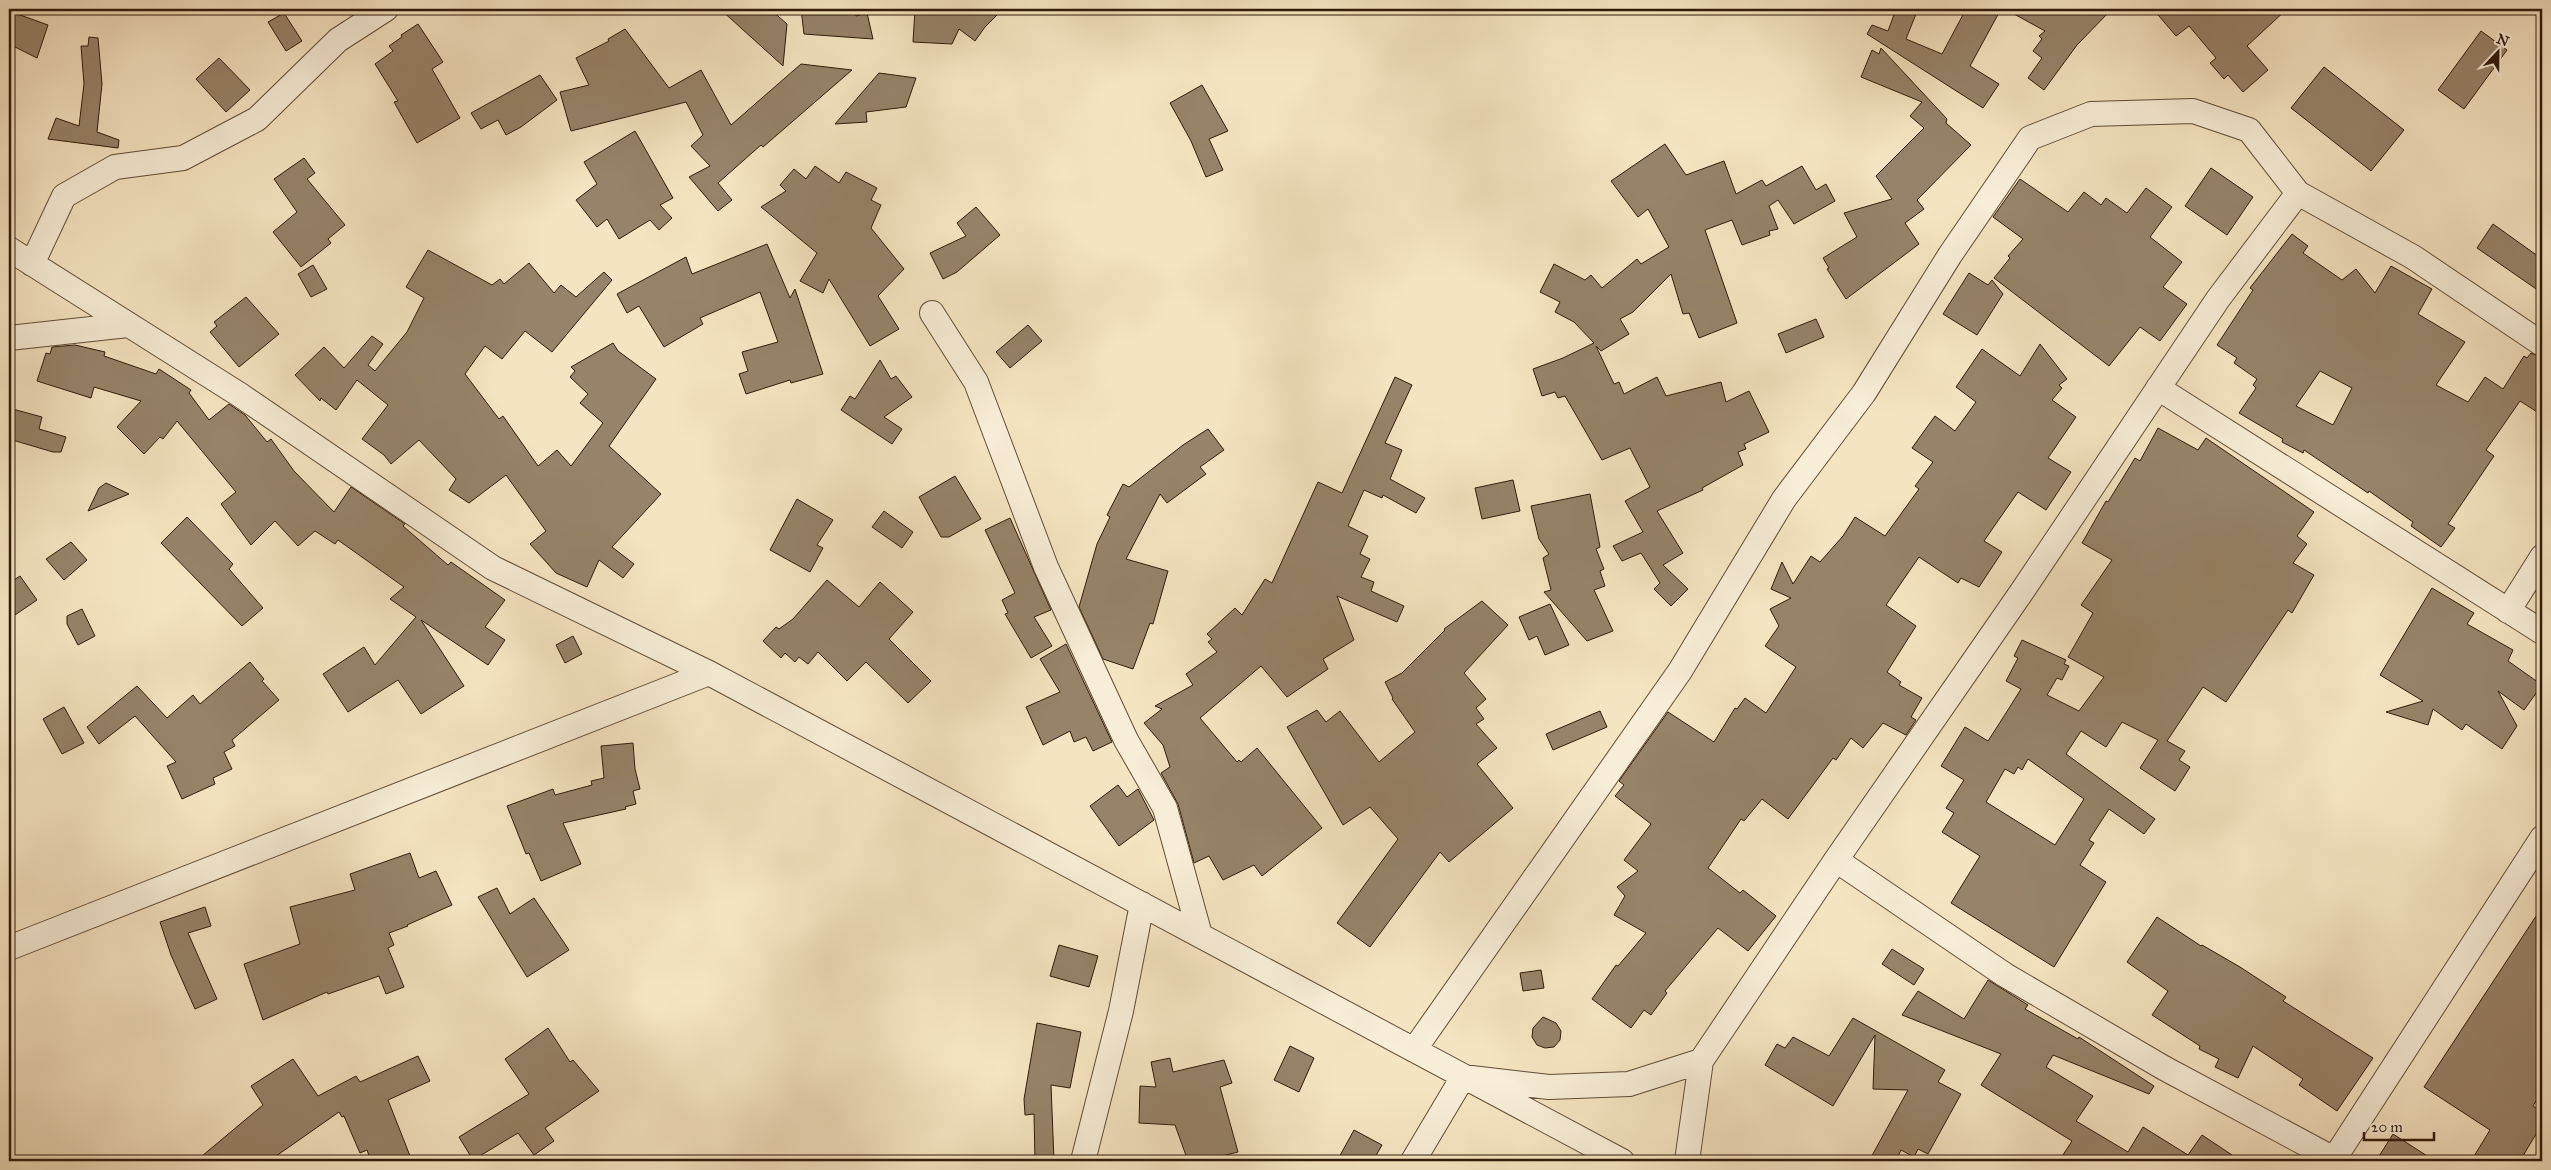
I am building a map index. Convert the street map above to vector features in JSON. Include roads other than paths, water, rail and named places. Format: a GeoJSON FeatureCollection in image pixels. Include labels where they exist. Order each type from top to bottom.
{"type":"FeatureCollection","features":[{"type":"Feature","properties":{"kind":"street"},"geometry":{"type":"LineString","coordinates":[[32,264],[64,196],[115,167],[183,158],[256,119],[338,40],[386,9]]}},
{"type":"Feature","properties":{"kind":"street"},"geometry":{"type":"LineString","coordinates":[[1414,1050],[1680,671],[1784,499],[1864,393],[1950,255],[2030,138],[2091,114],[2193,111],[2249,130],[2298,193],[2413,256],[2542,344]]}},
{"type":"Feature","properties":{"kind":"street"},"geometry":{"type":"LineString","coordinates":[[1687,1161],[1701,1062],[1836,860],[2024,590],[2218,299],[2298,193]]}},
{"type":"Feature","properties":{"kind":"street"},"geometry":{"type":"LineString","coordinates":[[9,248],[240,395],[493,568],[709,673],[1622,1161]]}},
{"type":"Feature","properties":{"kind":"street"},"geometry":{"type":"LineString","coordinates":[[932,313],[976,382],[1046,567],[1126,740],[1165,808],[1200,935]]}},
{"type":"Feature","properties":{"kind":"street"},"geometry":{"type":"LineString","coordinates":[[9,338],[128,324]]}},
{"type":"Feature","properties":{"kind":"street"},"geometry":{"type":"LineString","coordinates":[[2158,388],[2542,632]]}},
{"type":"Feature","properties":{"kind":"street"},"geometry":{"type":"LineString","coordinates":[[2508,611],[2542,557]]}},
{"type":"Feature","properties":{"kind":"street"},"geometry":{"type":"LineString","coordinates":[[9,948],[709,673]]}},
{"type":"Feature","properties":{"kind":"street"},"geometry":{"type":"LineString","coordinates":[[1836,860],[2005,975],[2164,1068],[2336,1160],[2542,838]]}},
{"type":"Feature","properties":{"kind":"street"},"geometry":{"type":"LineString","coordinates":[[1083,1161],[1121,1011],[1142,904]]}},
{"type":"Feature","properties":{"kind":"street"},"geometry":{"type":"LineString","coordinates":[[1463,1076],[1549,1087],[1628,1084],[1701,1062]]}},
{"type":"Feature","properties":{"kind":"street"},"geometry":{"type":"LineString","coordinates":[[1412,1161],[1463,1076]]}}]}
